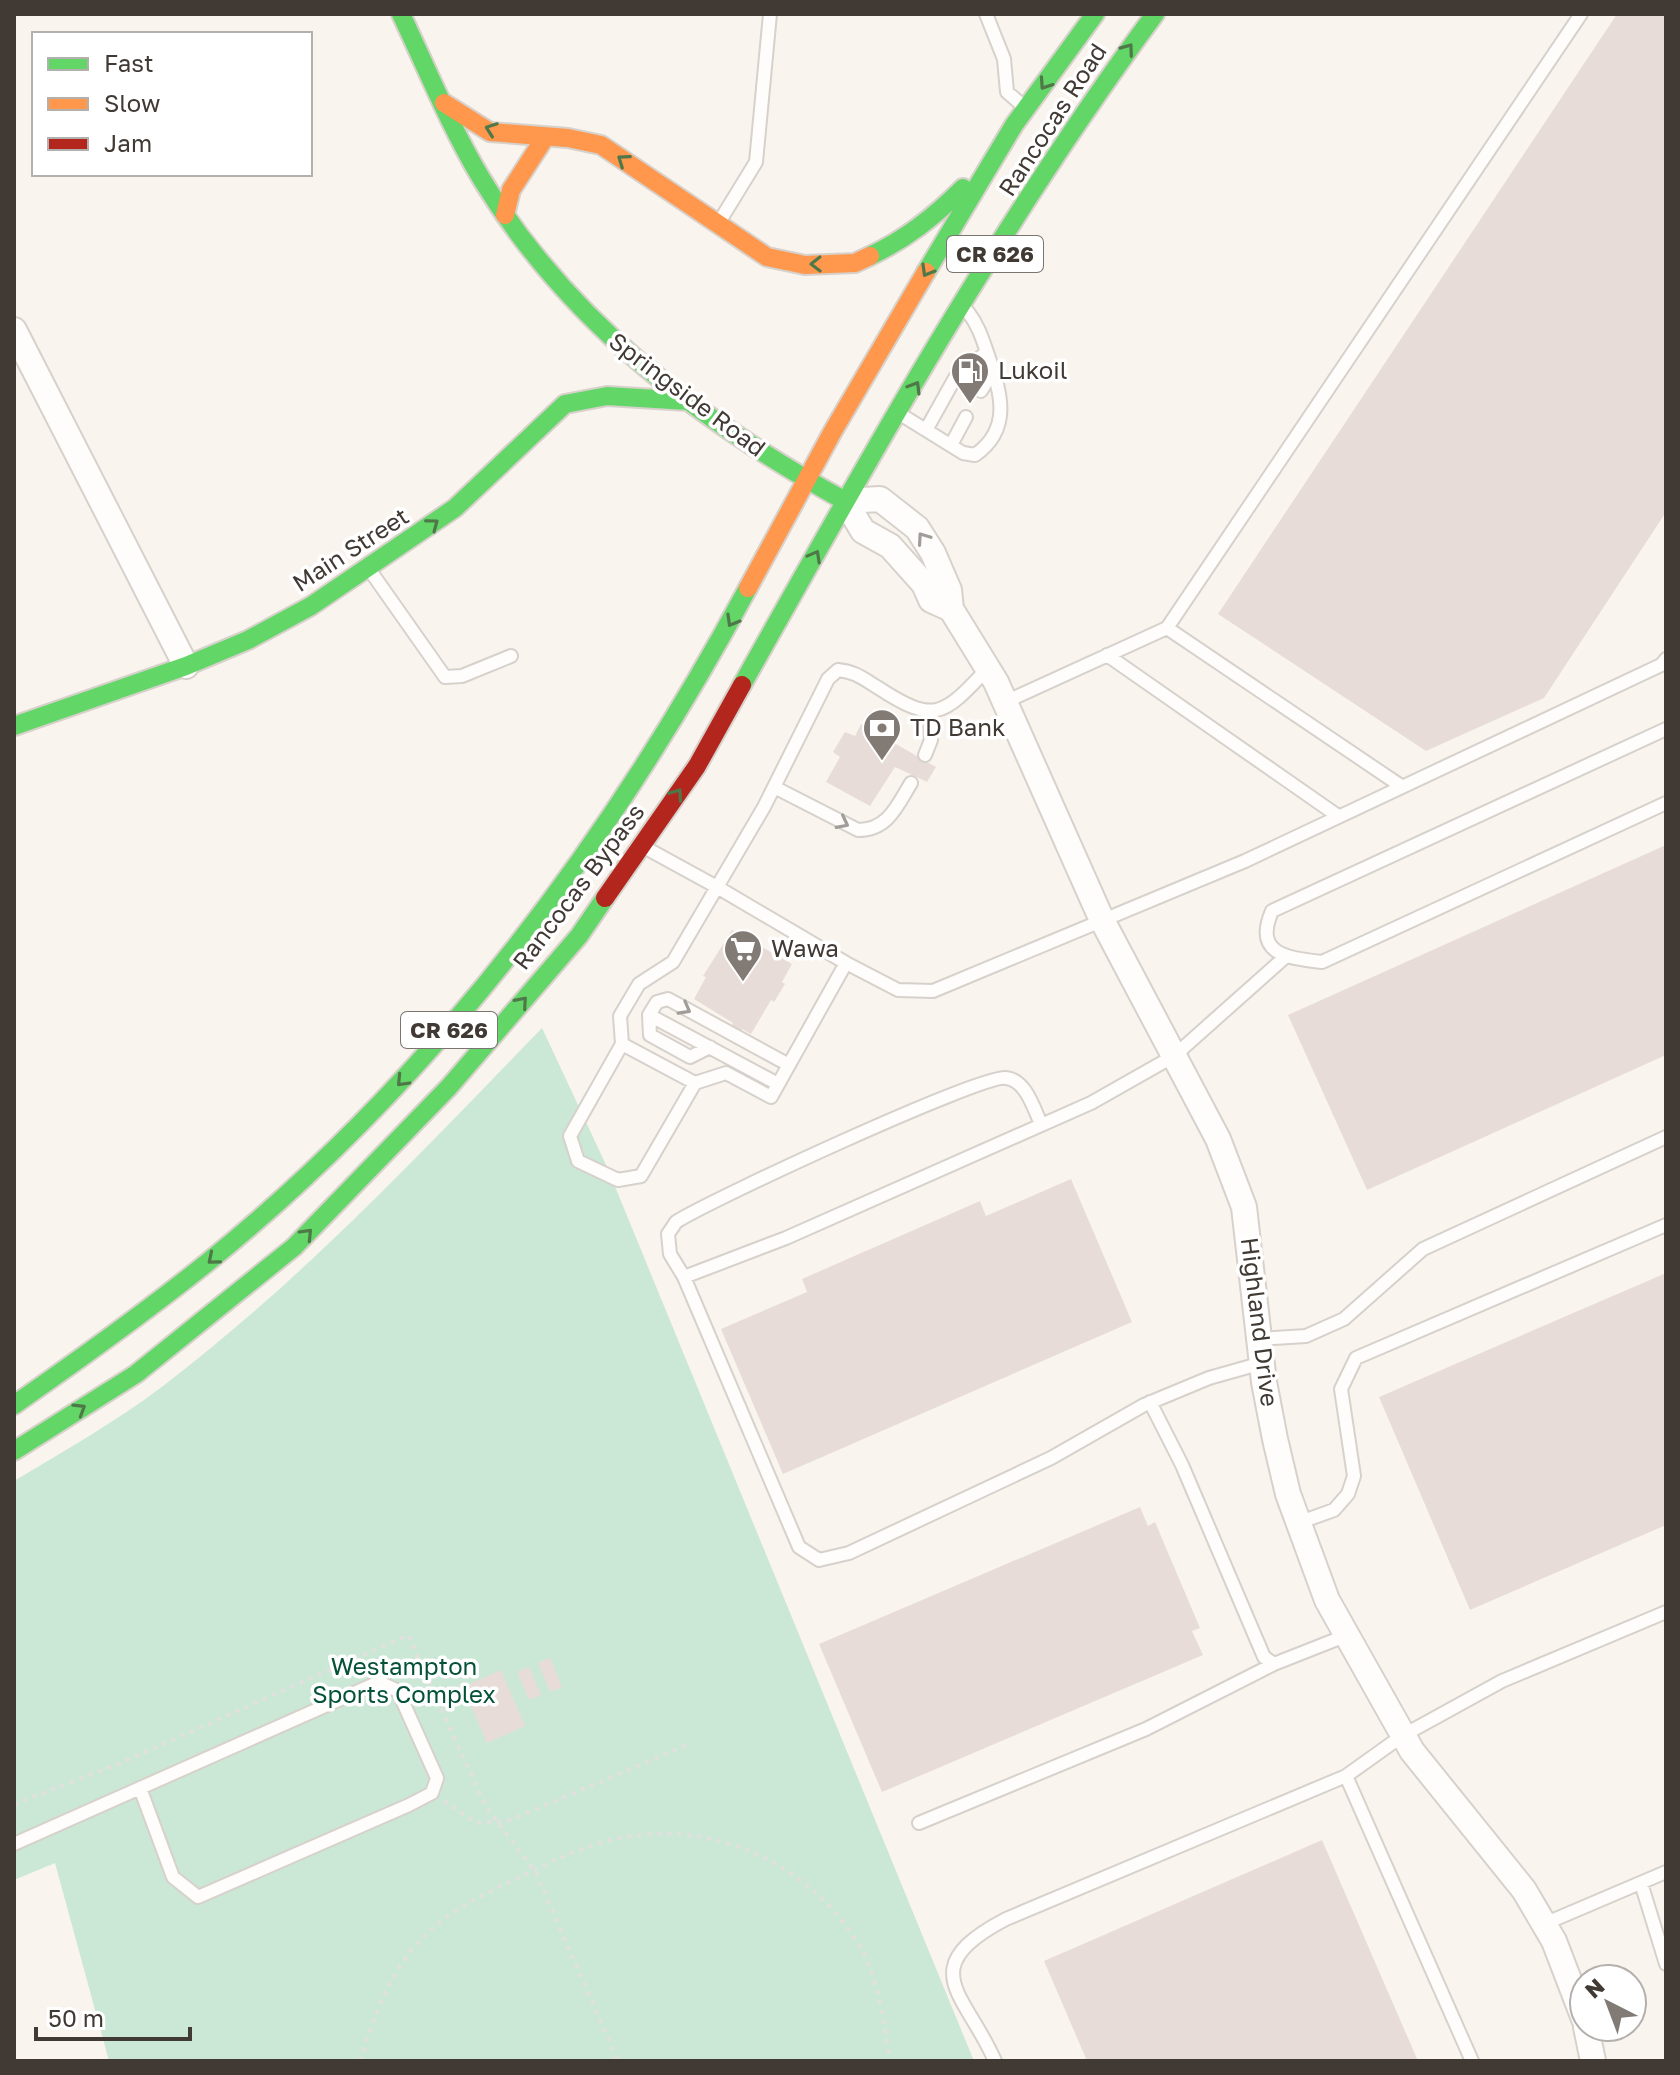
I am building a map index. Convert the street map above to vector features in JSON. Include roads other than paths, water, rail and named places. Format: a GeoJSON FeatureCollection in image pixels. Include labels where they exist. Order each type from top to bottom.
{"type":"FeatureCollection","features":[{"type":"Feature","properties":{"kind":"main road","name":"Springside Road"},"geometry":{"type":"LineString","coordinates":[[401,14],[481,177],[505,215],[592,321],[623,351],[688,401],[807,481],[845,501]]}},
{"type":"Feature","properties":{"kind":"main road","name":"Rancocas Road"},"geometry":{"type":"LineString","coordinates":[[807,481],[996,156],[1095,14]]}},
{"type":"Feature","properties":{"kind":"main road","name":"Rancocas Road"},"geometry":{"type":"LineString","coordinates":[[845,501],[1076,121],[1155,14]]}},
{"type":"Feature","properties":{"kind":"main road"},"geometry":{"type":"LineString","coordinates":[[444,103],[490,132],[544,139],[568,138],[601,145],[767,257],[805,265],[855,263],[896,244],[934,217],[996,156]]}},
{"type":"Feature","properties":{"kind":"main road"},"geometry":{"type":"LineString","coordinates":[[505,215],[511,190],[544,139]]}},
{"type":"Feature","properties":{"kind":"main road","name":"Main Street"},"geometry":{"type":"LineString","coordinates":[[14,726],[186,666],[299,613],[369,569],[455,508],[529,434],[565,404],[607,396],[688,401]]}},
{"type":"Feature","properties":{"kind":"main road","name":"Rancocas Bypass"},"geometry":{"type":"LineString","coordinates":[[14,1405],[105,1343],[214,1259],[316,1168],[455,1024],[537,923],[612,819],[680,711],[807,481]]}},
{"type":"Feature","properties":{"kind":"main road","name":"Rancocas Bypass"},"geometry":{"type":"LineString","coordinates":[[14,1451],[136,1374],[294,1247],[469,1064],[579,936],[697,766],[845,501]]}},
{"type":"Feature","properties":{"kind":"street"},"geometry":{"type":"LineString","coordinates":[[14,330],[186,666]]}},
{"type":"Feature","properties":{"kind":"street","name":"Highland Drive"},"geometry":{"type":"LineString","coordinates":[[951,609],[931,600],[924,584],[890,546],[863,531],[845,501],[880,499],[917,528],[944,577],[951,609],[1005,702],[1101,918],[1218,1139],[1244,1207],[1262,1363],[1275,1439],[1298,1523],[1345,1636],[1402,1736],[1524,1890],[1568,1974]]}},
{"type":"Feature","properties":{"kind":"lane"},"geometry":{"type":"LineString","coordinates":[[717,225],[756,162],[770,14]]}},
{"type":"Feature","properties":{"kind":"lane"},"geometry":{"type":"LineString","coordinates":[[986,14],[1004,59],[1007,92],[1028,109]]}},
{"type":"Feature","properties":{"kind":"lane"},"geometry":{"type":"LineString","coordinates":[[1005,702],[1167,628],[1581,14]]}},
{"type":"Feature","properties":{"kind":"lane"},"geometry":{"type":"LineString","coordinates":[[899,413],[951,445],[975,455],[987,447],[1001,421],[1002,399],[977,323],[964,306]]}},
{"type":"Feature","properties":{"kind":"lane"},"geometry":{"type":"LineString","coordinates":[[926,430],[955,378],[987,352]]}},
{"type":"Feature","properties":{"kind":"lane"},"geometry":{"type":"LineString","coordinates":[[981,391],[993,371]]}},
{"type":"Feature","properties":{"kind":"lane"},"geometry":{"type":"LineString","coordinates":[[951,445],[966,417]]}},
{"type":"Feature","properties":{"kind":"lane"},"geometry":{"type":"LineString","coordinates":[[369,569],[445,677],[462,676],[511,656]]}},
{"type":"Feature","properties":{"kind":"lane"},"geometry":{"type":"LineString","coordinates":[[1167,628],[1401,786]]}},
{"type":"Feature","properties":{"kind":"lane"},"geometry":{"type":"LineString","coordinates":[[1107,655],[1338,816]]}},
{"type":"Feature","properties":{"kind":"lane"},"geometry":{"type":"LineString","coordinates":[[641,846],[898,990],[933,991],[1101,918],[1245,861],[1661,665],[1666,659]]}},
{"type":"Feature","properties":{"kind":"lane"},"geometry":{"type":"LineString","coordinates":[[846,963],[771,1097],[726,1073],[695,1083],[641,1176],[618,1180],[578,1161],[570,1136],[590,1115],[610,1079],[622,1044],[620,1016],[639,984],[673,962],[774,787],[828,679],[838,670],[857,672],[908,706],[920,712],[930,712],[939,711],[964,694],[988,668]]}},
{"type":"Feature","properties":{"kind":"lane"},"geometry":{"type":"LineString","coordinates":[[925,755],[931,740],[930,712]]}},
{"type":"Feature","properties":{"kind":"lane"},"geometry":{"type":"LineString","coordinates":[[1666,729],[1272,911],[1265,926],[1267,941],[1284,958],[1322,962],[1666,803]]}},
{"type":"Feature","properties":{"kind":"lane"},"geometry":{"type":"LineString","coordinates":[[774,787],[858,830],[870,830],[889,820],[911,783]]}},
{"type":"Feature","properties":{"kind":"lane"},"geometry":{"type":"LineString","coordinates":[[684,1277],[786,1238],[1091,1103],[1174,1056],[1284,958]]}},
{"type":"Feature","properties":{"kind":"lane"},"geometry":{"type":"LineString","coordinates":[[778,1084],[710,1047],[690,1057],[650,1035],[649,1015],[657,1002],[668,999],[789,1065]]}},
{"type":"Feature","properties":{"kind":"lane"},"geometry":{"type":"LineString","coordinates":[[622,1044],[695,1083]]}},
{"type":"Feature","properties":{"kind":"lane"},"geometry":{"type":"LineString","coordinates":[[1041,1124],[1023,1088],[1003,1077],[753,1183],[676,1222],[668,1234],[669,1244],[799,1547],[819,1560],[849,1553],[1051,1458],[1150,1402],[1209,1378],[1262,1363]]}},
{"type":"Feature","properties":{"kind":"lane"},"geometry":{"type":"LineString","coordinates":[[663,1108],[676,1115]]}},
{"type":"Feature","properties":{"kind":"lane"},"geometry":{"type":"LineString","coordinates":[[1259,1339],[1306,1336],[1344,1319],[1423,1249],[1666,1137]]}},
{"type":"Feature","properties":{"kind":"lane"},"geometry":{"type":"LineString","coordinates":[[643,1144],[656,1151]]}},
{"type":"Feature","properties":{"kind":"lane"},"geometry":{"type":"LineString","coordinates":[[1298,1523],[1334,1510],[1348,1494],[1354,1476],[1341,1389],[1356,1358],[1666,1225]]}},
{"type":"Feature","properties":{"kind":"lane"},"geometry":{"type":"LineString","coordinates":[[1150,1402],[1182,1465],[1250,1628],[1264,1657],[1274,1664]]}},
{"type":"Feature","properties":{"kind":"lane"},"geometry":{"type":"LineString","coordinates":[[995,2061],[983,2034],[962,2007],[952,1984],[956,1961],[969,1942],[1006,1919],[1346,1776],[1402,1736],[1502,1681],[1666,1612]]}},
{"type":"Feature","properties":{"kind":"lane"},"geometry":{"type":"LineString","coordinates":[[919,1823],[1146,1729],[1274,1664],[1345,1636]]}},
{"type":"Feature","properties":{"kind":"lane"},"geometry":{"type":"LineString","coordinates":[[14,1844],[140,1788],[379,1682],[398,1691],[437,1778],[432,1793],[198,1897],[184,1890],[173,1877],[140,1788]]}},
{"type":"Feature","properties":{"kind":"lane"},"geometry":{"type":"LineString","coordinates":[[1346,1776],[1472,2061]]}},
{"type":"Feature","properties":{"kind":"lane"},"geometry":{"type":"LineString","coordinates":[[1544,1924],[1666,1872]]}},
{"type":"Feature","properties":{"kind":"lane"},"geometry":{"type":"LineString","coordinates":[[1641,1883],[1666,1964]]}},
{"type":"Feature","properties":{"kind":"place","name":"Lukoil"},"geometry":{"type":"Point","coordinates":[970,405]}},
{"type":"Feature","properties":{"kind":"place","name":"TD Bank"},"geometry":{"type":"Point","coordinates":[882,762]}},
{"type":"Feature","properties":{"kind":"place","name":"Wawa"},"geometry":{"type":"Point","coordinates":[743,983]}},
{"type":"Feature","properties":{"kind":"park label","name":"Westampton Sports Complex"},"geometry":{"type":"Point","coordinates":[404,1681]}}]}
